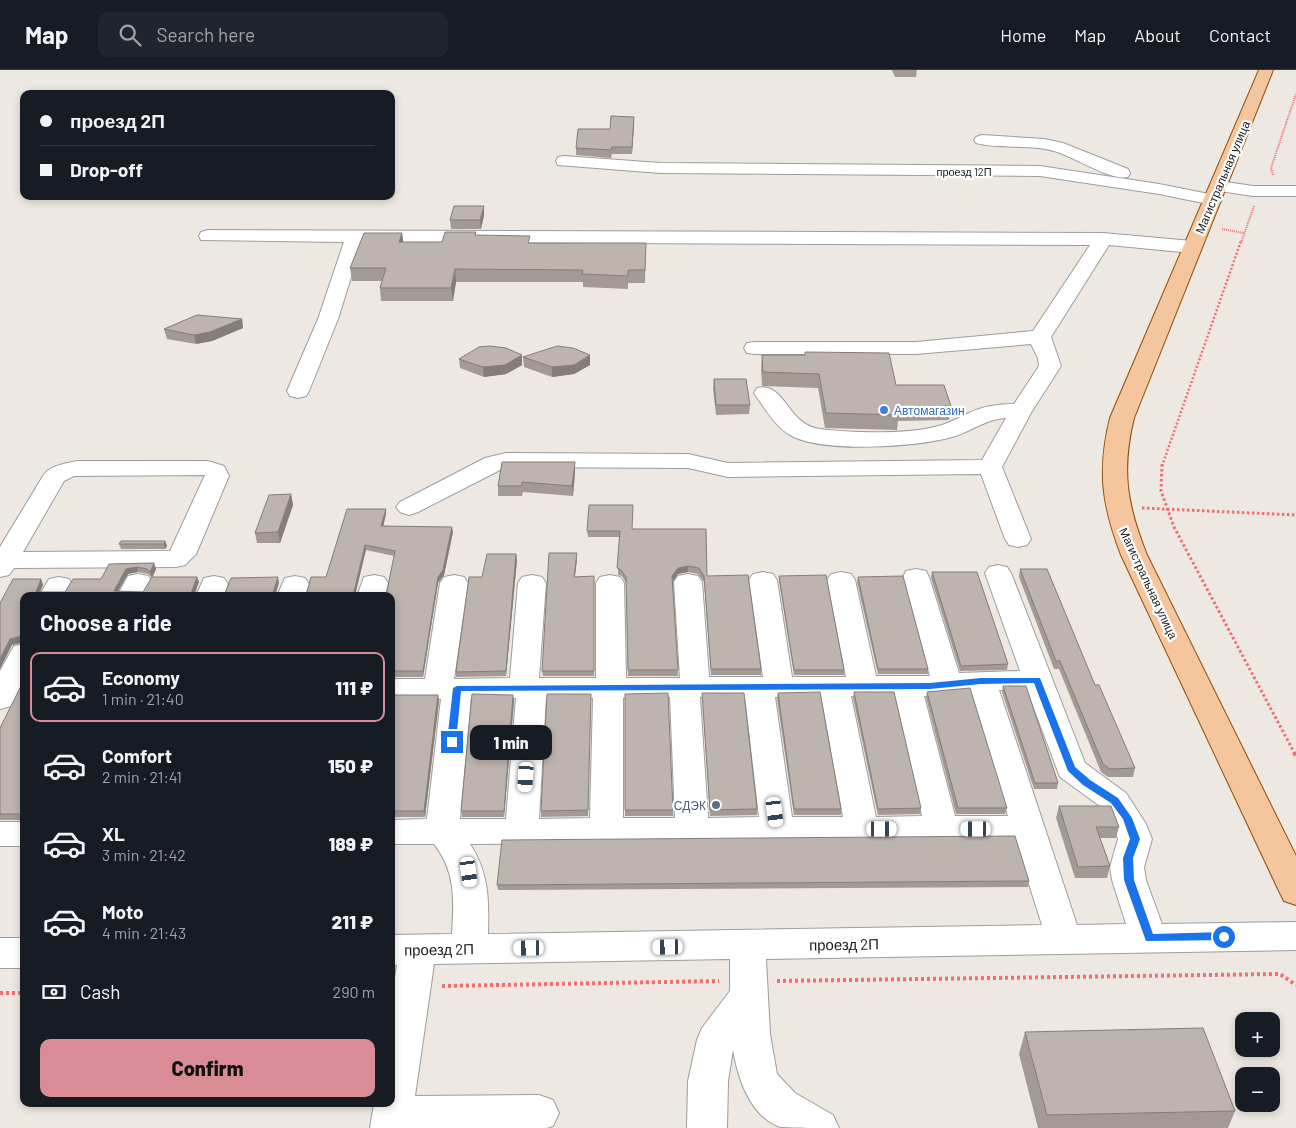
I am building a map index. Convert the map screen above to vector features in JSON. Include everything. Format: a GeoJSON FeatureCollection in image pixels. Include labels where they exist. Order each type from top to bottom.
{"type":"FeatureCollection","features":[{"type":"Feature","properties":{"kind":"main road","name":"Магистральная улица"},"geometry":{"type":"LineString","coordinates":[[1266,70],[1122,418],[1112,463],[1116,506],[1134,555],[1296,890]]}},
{"type":"Feature","properties":{"kind":"street"},"geometry":{"type":"LineString","coordinates":[[982,140],[1027,142],[1063,148],[1159,189]]}},
{"type":"Feature","properties":{"kind":"street","name":"проезд 12П"},"geometry":{"type":"LineString","coordinates":[[564,161],[660,168],[1040,171],[1159,189],[1216,193],[1296,191]]}},
{"type":"Feature","properties":{"kind":"street"},"geometry":{"type":"LineString","coordinates":[[208,236],[1103,239],[1155,242],[1192,247]]}},
{"type":"Feature","properties":{"kind":"street"},"geometry":{"type":"LineString","coordinates":[[298,392],[328,319],[342,270],[355,237]]}},
{"type":"Feature","properties":{"kind":"street"},"geometry":{"type":"LineString","coordinates":[[990,467],[1021,411],[1050,366],[1051,359],[1040,343],[1040,338],[1103,239]]}},
{"type":"Feature","properties":{"kind":"street"},"geometry":{"type":"LineString","coordinates":[[755,348],[916,348],[1040,338]]}},
{"type":"Feature","properties":{"kind":"street"},"geometry":{"type":"LineString","coordinates":[[765,393],[785,417],[800,431],[811,436],[912,437],[936,434],[990,413],[1021,411]]}},
{"type":"Feature","properties":{"kind":"street"},"geometry":{"type":"LineString","coordinates":[[409,507],[494,463],[506,460],[688,461],[728,470],[990,467]]}},
{"type":"Feature","properties":{"kind":"street"},"geometry":{"type":"LineString","coordinates":[[990,467],[1018,539]]}},
{"type":"Feature","properties":{"kind":"street"},"geometry":{"type":"LineString","coordinates":[[77,468],[208,468],[215,471],[217,476],[183,554],[176,559],[3,565],[55,476],[65,471],[77,468]]}},
{"type":"Feature","properties":{"kind":"street"},"geometry":{"type":"LineString","coordinates":[[998,573],[1071,769],[1087,783],[1115,801],[1127,818],[1135,839],[1128,858],[1129,880],[1150,938]]}},
{"type":"Feature","properties":{"kind":"street"},"geometry":{"type":"LineString","coordinates":[[916,578],[947,684]]}},
{"type":"Feature","properties":{"kind":"street"},"geometry":{"type":"LineString","coordinates":[[763,580],[777,830]]}},
{"type":"Feature","properties":{"kind":"street"},"geometry":{"type":"LineString","coordinates":[[841,580],[862,829]]}},
{"type":"Feature","properties":{"kind":"street"},"geometry":{"type":"LineString","coordinates":[[688,582],[692,830]]}},
{"type":"Feature","properties":{"kind":"street"},"geometry":{"type":"LineString","coordinates":[[454,583],[442,831],[463,856],[469,872],[471,891],[469,949]]}},
{"type":"Feature","properties":{"kind":"street"},"geometry":{"type":"LineString","coordinates":[[522,831],[532,583]]}},
{"type":"Feature","properties":{"kind":"street"},"geometry":{"type":"LineString","coordinates":[[606,830],[610,688],[610,583]]}},
{"type":"Feature","properties":{"kind":"street"},"geometry":{"type":"LineString","coordinates":[[9,694],[20,664]]}},
{"type":"Feature","properties":{"kind":"street"},"geometry":{"type":"LineString","coordinates":[[395,689],[907,686],[981,681],[1037,680]]}},
{"type":"Feature","properties":{"kind":"street"},"geometry":{"type":"LineString","coordinates":[[981,681],[1064,940]]}},
{"type":"Feature","properties":{"kind":"street"},"geometry":{"type":"LineString","coordinates":[[907,686],[942,829]]}},
{"type":"Feature","properties":{"kind":"street"},"geometry":{"type":"LineString","coordinates":[[395,832],[1027,828]]}},
{"type":"Feature","properties":{"kind":"street","name":"проезд 2П"},"geometry":{"type":"LineString","coordinates":[[405,950],[469,949],[749,974],[1064,940],[1296,936]]}},
{"type":"Feature","properties":{"kind":"street"},"geometry":{"type":"LineString","coordinates":[[395,1095],[412,987],[405,950]]}},
{"type":"Feature","properties":{"kind":"street"},"geometry":{"type":"LineString","coordinates":[[0,953],[20,953]]}},
{"type":"Feature","properties":{"kind":"street"},"geometry":{"type":"LineString","coordinates":[[707,1128],[708,1081],[716,1040],[749,974]]}},
{"type":"Feature","properties":{"kind":"street"},"geometry":{"type":"LineString","coordinates":[[749,974],[753,1051],[759,1075],[770,1096],[792,1113],[819,1128]]}},
{"type":"Feature","properties":{"kind":"street"},"geometry":{"type":"LineString","coordinates":[[393,1107],[391,1121],[539,1113]]}},
{"type":"Feature","properties":{"kind":"path"},"geometry":{"type":"LineString","coordinates":[[1296,94],[1272,168],[1275,187],[1281,196],[1256,198],[1161,467],[1159,482],[1166,510],[1296,756]]}},
{"type":"Feature","properties":{"kind":"path"},"geometry":{"type":"LineString","coordinates":[[1166,510],[1258,516],[1296,515]]}},
{"type":"Feature","properties":{"kind":"path"},"geometry":{"type":"LineString","coordinates":[[412,987],[749,974],[1280,974],[1296,985]]}},
{"type":"Feature","properties":{"kind":"path"},"geometry":{"type":"LineString","coordinates":[[0,993],[20,993]]}},
{"type":"Feature","properties":{"kind":"building"},"geometry":{"type":"Polygon","coordinates":[[[611,116],[634,117],[632,147],[612,147],[611,150],[576,148],[578,129],[610,129],[611,116]]]}},
{"type":"Feature","properties":{"kind":"building"},"geometry":{"type":"Polygon","coordinates":[[[454,206],[484,206],[480,220],[450,220],[454,206]]]}},
{"type":"Feature","properties":{"kind":"building"},"geometry":{"type":"Polygon","coordinates":[[[445,232],[476,232],[475,235],[530,236],[528,243],[646,243],[645,270],[628,270],[628,276],[582,274],[583,270],[455,269],[451,288],[380,288],[386,268],[350,268],[364,233],[402,233],[399,242],[442,242],[445,232]]]}},
{"type":"Feature","properties":{"kind":"building"},"geometry":{"type":"Polygon","coordinates":[[[197,315],[242,319],[210,332],[194,335],[164,329],[197,315]]]}},
{"type":"Feature","properties":{"kind":"building"},"geometry":{"type":"Polygon","coordinates":[[[557,346],[573,348],[590,355],[574,365],[552,367],[523,357],[557,346]]]}},
{"type":"Feature","properties":{"kind":"building"},"geometry":{"type":"Polygon","coordinates":[[[479,347],[506,348],[522,355],[505,365],[483,367],[459,359],[479,347]]]}},
{"type":"Feature","properties":{"kind":"building"},"geometry":{"type":"Polygon","coordinates":[[[805,352],[889,353],[896,385],[944,385],[951,406],[896,407],[898,415],[826,413],[819,374],[763,372],[762,355],[805,355],[805,352]]]}},
{"type":"Feature","properties":{"kind":"building"},"geometry":{"type":"Polygon","coordinates":[[[714,379],[746,379],[750,405],[716,405],[714,379]]]}},
{"type":"Feature","properties":{"kind":"building"},"geometry":{"type":"Polygon","coordinates":[[[502,462],[575,462],[572,486],[522,482],[522,486],[498,486],[502,462]]]}},
{"type":"Feature","properties":{"kind":"building"},"geometry":{"type":"Polygon","coordinates":[[[291,494],[278,532],[255,533],[269,495],[291,494]]]}},
{"type":"Feature","properties":{"kind":"building"},"geometry":{"type":"Polygon","coordinates":[[[589,505],[633,505],[632,529],[706,529],[707,576],[748,575],[761,669],[711,669],[704,576],[699,568],[688,566],[678,568],[672,576],[678,670],[628,670],[626,577],[617,568],[620,531],[587,531],[589,505]]]}},
{"type":"Feature","properties":{"kind":"building"},"geometry":{"type":"Polygon","coordinates":[[[347,509],[386,509],[381,526],[452,527],[443,570],[438,577],[423,671],[395,671],[395,592],[387,592],[395,551],[365,545],[354,592],[307,592],[311,577],[326,577],[347,509]]]}},
{"type":"Feature","properties":{"kind":"building"},"geometry":{"type":"Polygon","coordinates":[[[121,541],[165,541],[164,544],[119,544],[121,541]]]}},
{"type":"Feature","properties":{"kind":"building"},"geometry":{"type":"Polygon","coordinates":[[[549,553],[577,553],[574,577],[594,576],[594,671],[542,671],[549,553]]]}},
{"type":"Feature","properties":{"kind":"building"},"geometry":{"type":"Polygon","coordinates":[[[487,554],[516,554],[506,671],[456,672],[469,577],[482,577],[487,554]]]}},
{"type":"Feature","properties":{"kind":"building"},"geometry":{"type":"Polygon","coordinates":[[[154,563],[150,572],[147,569],[137,567],[126,569],[114,591],[143,592],[65,592],[73,579],[101,579],[109,564],[154,563]]]}},
{"type":"Feature","properties":{"kind":"building"},"geometry":{"type":"Polygon","coordinates":[[[1020,569],[1047,569],[1095,685],[1099,685],[1135,768],[1110,769],[1103,764],[1060,661],[1056,661],[1020,569]]]}},
{"type":"Feature","properties":{"kind":"building"},"geometry":{"type":"Polygon","coordinates":[[[932,572],[977,572],[1008,664],[961,666],[932,572]]]}},
{"type":"Feature","properties":{"kind":"building"},"geometry":{"type":"Polygon","coordinates":[[[826,575],[844,670],[794,670],[779,576],[826,575]]]}},
{"type":"Feature","properties":{"kind":"building"},"geometry":{"type":"Polygon","coordinates":[[[903,576],[928,669],[878,669],[858,577],[903,576]]]}},
{"type":"Feature","properties":{"kind":"building"},"geometry":{"type":"Polygon","coordinates":[[[152,577],[197,577],[191,592],[143,592],[152,577]]]}},
{"type":"Feature","properties":{"kind":"building"},"geometry":{"type":"Polygon","coordinates":[[[278,577],[273,592],[226,592],[231,578],[278,577]]]}},
{"type":"Feature","properties":{"kind":"building"},"geometry":{"type":"Polygon","coordinates":[[[13,579],[41,579],[36,592],[20,592],[20,636],[10,639],[0,659],[0,603],[13,579]]]}},
{"type":"Feature","properties":{"kind":"building"},"geometry":{"type":"Polygon","coordinates":[[[1003,686],[1026,686],[1058,783],[1035,783],[1003,686]]]}},
{"type":"Feature","properties":{"kind":"building"},"geometry":{"type":"Polygon","coordinates":[[[20,688],[20,814],[0,814],[0,728],[20,688]]]}},
{"type":"Feature","properties":{"kind":"building"},"geometry":{"type":"Polygon","coordinates":[[[970,688],[1007,808],[958,808],[927,692],[970,688]]]}},
{"type":"Feature","properties":{"kind":"building"},"geometry":{"type":"Polygon","coordinates":[[[820,692],[841,809],[794,809],[778,693],[820,692]]]}},
{"type":"Feature","properties":{"kind":"building"},"geometry":{"type":"Polygon","coordinates":[[[854,692],[894,692],[921,808],[878,809],[854,692]]]}},
{"type":"Feature","properties":{"kind":"building"},"geometry":{"type":"Polygon","coordinates":[[[668,693],[673,810],[625,810],[625,694],[668,693]]]}},
{"type":"Feature","properties":{"kind":"building"},"geometry":{"type":"Polygon","coordinates":[[[702,693],[744,693],[757,809],[710,810],[702,693]]]}},
{"type":"Feature","properties":{"kind":"building"},"geometry":{"type":"Polygon","coordinates":[[[472,694],[513,695],[504,811],[461,811],[472,694]]]}},
{"type":"Feature","properties":{"kind":"building"},"geometry":{"type":"Polygon","coordinates":[[[547,694],[591,694],[588,810],[541,811],[547,694]]]}},
{"type":"Feature","properties":{"kind":"building"},"geometry":{"type":"Polygon","coordinates":[[[395,695],[438,695],[424,811],[395,811],[395,695]]]}},
{"type":"Feature","properties":{"kind":"building"},"geometry":{"type":"Polygon","coordinates":[[[1059,806],[1111,806],[1119,827],[1096,827],[1110,866],[1078,867],[1059,806]]]}},
{"type":"Feature","properties":{"kind":"building"},"geometry":{"type":"Polygon","coordinates":[[[1015,836],[1029,881],[497,885],[502,840],[1015,836]]]}},
{"type":"Feature","properties":{"kind":"building"},"geometry":{"type":"Polygon","coordinates":[[[1203,1028],[1235,1111],[1047,1115],[1025,1032],[1203,1028]]]}},
{"type":"Feature","properties":{"kind":"place","name":"Автомагазин"},"geometry":{"type":"Point","coordinates":[884,410]}},
{"type":"Feature","properties":{"kind":"place","name":"СДЭК"},"geometry":{"type":"Point","coordinates":[716,805]}},
{"type":"Feature","properties":{"kind":"route"},"geometry":{"type":"LineString","coordinates":[[452,742],[457,688],[930,686],[981,681],[1037,680],[1071,769],[1087,783],[1115,801],[1127,818],[1135,839],[1134,848],[1128,858],[1129,880],[1150,938],[1224,937]]}}]}
